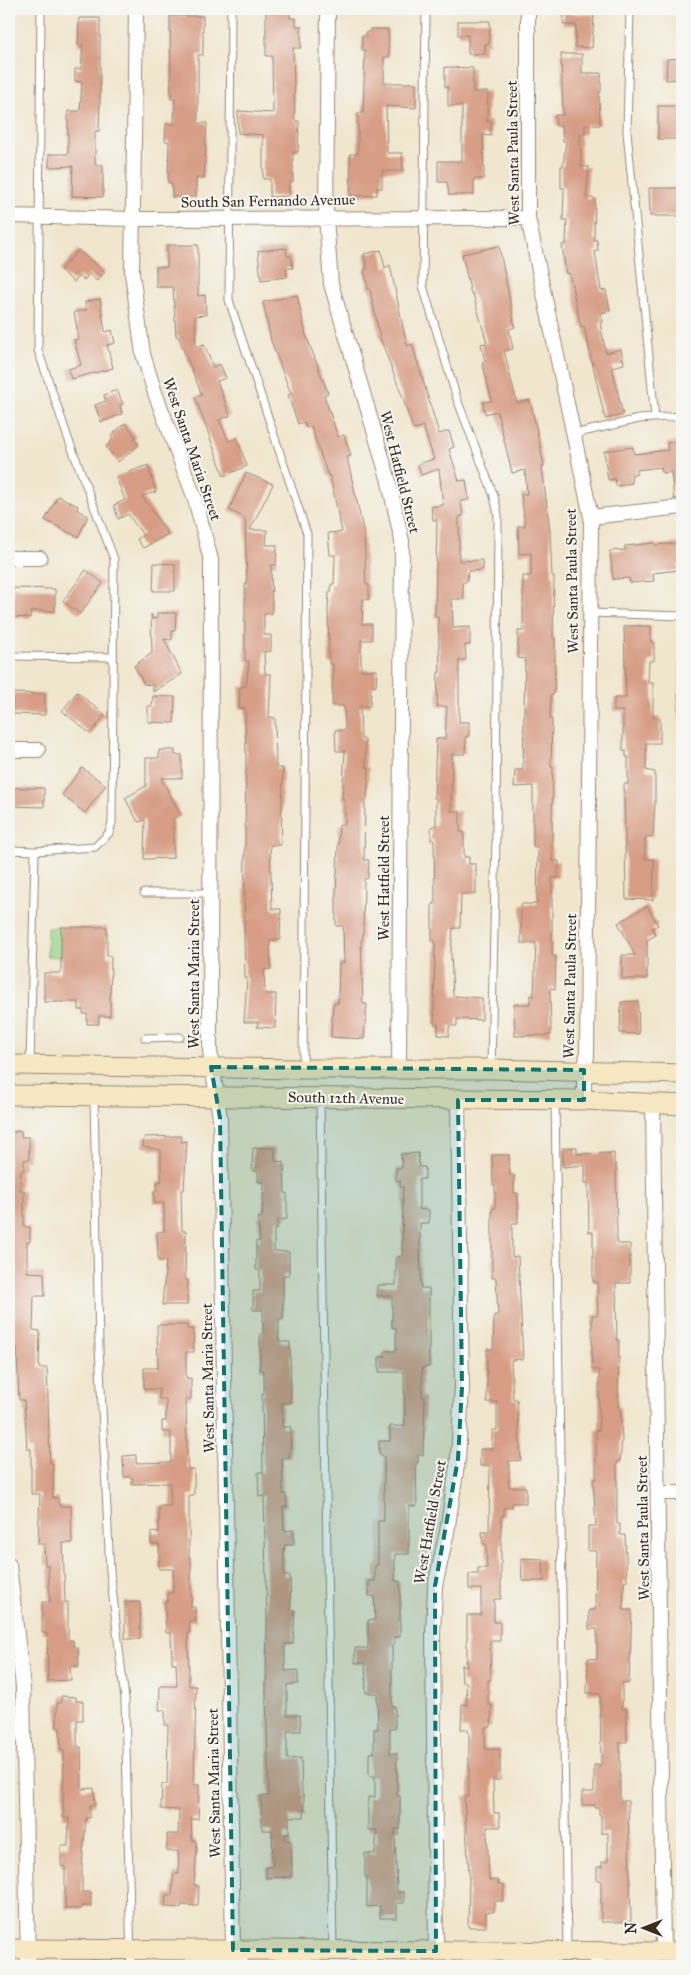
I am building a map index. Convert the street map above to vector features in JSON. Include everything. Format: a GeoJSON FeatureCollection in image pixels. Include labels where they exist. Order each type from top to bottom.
{"type":"FeatureCollection","features":[{"type":"Feature","properties":{"kind":"main road","name":"South 12th Avenue"},"geometry":{"type":"LineString","coordinates":[[9,1065],[584,1070],[682,1074]]}},
{"type":"Feature","properties":{"kind":"main road","name":"South 12th Avenue"},"geometry":{"type":"LineString","coordinates":[[9,1095],[458,1100],[555,1099],[682,1105]]}},
{"type":"Feature","properties":{"kind":"main road"},"geometry":{"type":"LineString","coordinates":[[9,1949],[28,1958],[131,1958],[334,1950],[567,1952],[597,1959],[672,1954]]}},
{"type":"Feature","properties":{"kind":"street","name":"West Santa Maria Street"},"geometry":{"type":"LineString","coordinates":[[136,9],[132,273],[143,354],[155,393],[195,498],[211,560],[211,1067],[218,1096],[238,1955]]}},
{"type":"Feature","properties":{"kind":"street","name":"West Hatfield Street"},"geometry":{"type":"LineString","coordinates":[[328,9],[326,217],[331,284],[388,478],[402,541],[399,1068]]}},
{"type":"Feature","properties":{"kind":"street","name":"West Santa Paula Street"},"geometry":{"type":"LineString","coordinates":[[528,9],[528,218],[591,517],[587,1057],[584,1070],[584,1100]]}},
{"type":"Feature","properties":{"kind":"street","name":"South San Fernando Avenue"},"geometry":{"type":"LineString","coordinates":[[9,216],[133,219],[326,217],[528,218]]}},
{"type":"Feature","properties":{"kind":"street"},"geometry":{"type":"LineString","coordinates":[[591,517],[682,507]]}},
{"type":"Feature","properties":{"kind":"street"},"geometry":{"type":"LineString","coordinates":[[9,558],[40,558]]}},
{"type":"Feature","properties":{"kind":"street"},"geometry":{"type":"LineString","coordinates":[[9,750],[38,750]]}},
{"type":"Feature","properties":{"kind":"street","name":"West Hatfield Street"},"geometry":{"type":"LineString","coordinates":[[436,1951],[433,1634],[435,1586],[447,1532],[458,1459],[462,1387],[458,1100]]}},
{"type":"Feature","properties":{"kind":"street","name":"West Santa Paula Street"},"geometry":{"type":"LineString","coordinates":[[653,1104],[659,1493],[672,1954]]}},
{"type":"Feature","properties":{"kind":"street"},"geometry":{"type":"LineString","coordinates":[[659,1493],[682,1493]]}},
{"type":"Feature","properties":{"kind":"street"},"geometry":{"type":"LineString","coordinates":[[9,1565],[23,1688],[28,1958]]}},
{"type":"Feature","properties":{"kind":"lane"},"geometry":{"type":"LineString","coordinates":[[9,850],[35,851],[95,847],[109,833],[112,823],[114,559],[68,438],[38,350],[41,9]]}},
{"type":"Feature","properties":{"kind":"lane"},"geometry":{"type":"LineString","coordinates":[[231,9],[229,300],[307,534],[303,1069]]}},
{"type":"Feature","properties":{"kind":"lane"},"geometry":{"type":"LineString","coordinates":[[426,9],[423,286],[457,399],[494,496],[498,515],[491,1069]]}},
{"type":"Feature","properties":{"kind":"lane"},"geometry":{"type":"LineString","coordinates":[[630,9],[627,132],[655,418]]}},
{"type":"Feature","properties":{"kind":"lane"},"geometry":{"type":"LineString","coordinates":[[574,434],[655,418],[682,416]]}},
{"type":"Feature","properties":{"kind":"lane"},"geometry":{"type":"LineString","coordinates":[[590,613],[682,616]]}},
{"type":"Feature","properties":{"kind":"lane"},"geometry":{"type":"LineString","coordinates":[[9,656],[113,657]]}},
{"type":"Feature","properties":{"kind":"lane"},"geometry":{"type":"LineString","coordinates":[[682,660],[682,731]]}},
{"type":"Feature","properties":{"kind":"lane"},"geometry":{"type":"LineString","coordinates":[[30,1065],[35,851]]}},
{"type":"Feature","properties":{"kind":"lane"},"geometry":{"type":"LineString","coordinates":[[144,893],[210,893]]}},
{"type":"Feature","properties":{"kind":"lane"},"geometry":{"type":"LineString","coordinates":[[144,1038],[180,1037]]}},
{"type":"Feature","properties":{"kind":"lane"},"geometry":{"type":"LineString","coordinates":[[94,1096],[99,1347],[110,1571],[125,1700],[131,1958]]}},
{"type":"Feature","properties":{"kind":"lane"},"geometry":{"type":"LineString","coordinates":[[320,1098],[334,1950]]}},
{"type":"Feature","properties":{"kind":"lane"},"geometry":{"type":"LineString","coordinates":[[555,1099],[567,1952]]}},
{"type":"Feature","properties":{"kind":"highlighted area"},"geometry":{"type":"Polygon","coordinates":[[[211,1067],[584,1070],[584,1100],[458,1100],[462,1387],[458,1459],[435,1586],[436,1951],[233,1950],[220,1118],[211,1067]]]}},
{"type":"Feature","properties":{"kind":"green space"},"geometry":{"type":"Polygon","coordinates":[[[61,927],[61,957],[47,956],[47,928],[61,927]]]}},
{"type":"Feature","properties":{"kind":"building"},"geometry":{"type":"Polygon","coordinates":[[[266,9],[290,9],[290,18],[296,18],[296,26],[301,26],[301,48],[293,48],[295,121],[299,121],[298,152],[293,152],[293,182],[289,182],[289,196],[270,197],[270,179],[263,179],[263,135],[238,133],[238,111],[273,113],[272,56],[266,56],[266,9]]]}},
{"type":"Feature","properties":{"kind":"building"},"geometry":{"type":"Polygon","coordinates":[[[564,13],[594,15],[592,48],[575,47],[576,25],[563,25],[564,13]]]}},
{"type":"Feature","properties":{"kind":"building"},"geometry":{"type":"Polygon","coordinates":[[[170,16],[203,16],[203,55],[198,55],[198,123],[207,123],[204,178],[196,178],[196,197],[172,197],[172,183],[168,183],[169,142],[165,141],[166,124],[174,124],[175,99],[171,99],[170,16]]]}},
{"type":"Feature","properties":{"kind":"building"},"geometry":{"type":"Polygon","coordinates":[[[79,18],[100,18],[99,131],[95,131],[95,165],[103,165],[103,197],[72,196],[73,166],[49,167],[49,154],[68,154],[68,111],[80,111],[82,82],[75,81],[75,69],[81,69],[83,45],[78,45],[79,18]]]}},
{"type":"Feature","properties":{"kind":"building"},"geometry":{"type":"Polygon","coordinates":[[[458,21],[490,21],[489,44],[485,44],[485,54],[468,54],[468,35],[458,35],[458,21]]]}},
{"type":"Feature","properties":{"kind":"building"},"geometry":{"type":"Polygon","coordinates":[[[370,29],[388,29],[389,57],[384,57],[384,83],[416,83],[416,108],[386,106],[387,153],[402,153],[403,171],[382,171],[382,188],[377,188],[377,195],[351,196],[350,154],[358,154],[358,113],[363,113],[365,50],[362,50],[362,36],[366,36],[366,32],[370,32],[370,29]]]}},
{"type":"Feature","properties":{"kind":"building"},"geometry":{"type":"Polygon","coordinates":[[[561,54],[582,54],[582,73],[601,73],[601,92],[599,92],[600,125],[585,125],[585,134],[580,135],[581,167],[589,167],[586,198],[595,198],[594,240],[597,240],[598,251],[595,251],[601,291],[606,290],[610,311],[601,313],[603,322],[600,323],[606,353],[621,349],[624,364],[612,367],[623,415],[605,419],[584,326],[581,327],[569,273],[566,274],[562,245],[566,244],[567,220],[563,220],[564,188],[561,188],[561,166],[563,166],[566,141],[563,141],[562,126],[556,126],[555,115],[563,115],[561,54]]]}},
{"type":"Feature","properties":{"kind":"building"},"geometry":{"type":"Polygon","coordinates":[[[682,58],[682,79],[666,80],[667,59],[682,58]]]}},
{"type":"Feature","properties":{"kind":"building"},"geometry":{"type":"Polygon","coordinates":[[[445,67],[473,68],[473,92],[488,92],[487,122],[491,121],[491,136],[483,135],[484,179],[474,179],[474,195],[449,195],[447,182],[438,182],[438,161],[462,161],[462,106],[448,106],[448,87],[445,87],[445,67]]]}},
{"type":"Feature","properties":{"kind":"building"},"geometry":{"type":"Polygon","coordinates":[[[658,106],[682,106],[682,139],[658,139],[658,106]]]}},
{"type":"Feature","properties":{"kind":"building"},"geometry":{"type":"Polygon","coordinates":[[[649,188],[682,188],[682,216],[650,216],[649,188]]]}},
{"type":"Feature","properties":{"kind":"building"},"geometry":{"type":"Polygon","coordinates":[[[167,245],[198,245],[198,296],[205,295],[206,315],[195,316],[196,347],[204,344],[213,367],[220,364],[226,378],[217,381],[230,416],[219,420],[229,441],[237,438],[247,466],[224,476],[195,397],[202,395],[178,336],[176,336],[173,287],[156,287],[156,267],[167,267],[167,245]]]}},
{"type":"Feature","properties":{"kind":"building"},"geometry":{"type":"Polygon","coordinates":[[[499,246],[515,327],[509,329],[513,349],[504,351],[517,403],[530,400],[536,427],[544,466],[542,467],[550,531],[552,576],[554,576],[553,638],[555,638],[555,664],[554,694],[551,695],[550,719],[552,719],[551,767],[553,767],[552,861],[559,861],[558,878],[552,878],[552,956],[556,956],[555,989],[550,988],[551,1035],[515,1036],[514,1004],[530,1004],[530,996],[534,996],[536,943],[521,943],[521,904],[537,904],[538,847],[533,847],[533,786],[514,787],[515,770],[523,770],[525,659],[518,658],[518,631],[523,631],[523,576],[531,576],[531,553],[519,554],[518,526],[525,526],[521,494],[527,494],[525,470],[512,473],[497,411],[485,414],[483,402],[492,401],[482,362],[485,361],[481,344],[487,343],[473,294],[471,294],[462,254],[499,246]]]}},
{"type":"Feature","properties":{"kind":"building"},"geometry":{"type":"Polygon","coordinates":[[[286,248],[287,256],[291,256],[293,268],[286,268],[287,277],[261,280],[258,251],[286,248]]]}},
{"type":"Feature","properties":{"kind":"building"},"geometry":{"type":"Polygon","coordinates":[[[78,250],[105,272],[97,281],[89,274],[84,280],[79,276],[74,282],[60,270],[78,250]]]}},
{"type":"Feature","properties":{"kind":"building"},"geometry":{"type":"Polygon","coordinates":[[[381,250],[385,268],[390,265],[407,346],[412,344],[439,434],[449,431],[454,447],[449,449],[459,481],[466,480],[469,500],[461,501],[463,516],[459,517],[459,561],[482,560],[483,570],[468,571],[467,581],[462,583],[464,599],[452,599],[453,628],[470,627],[470,645],[465,645],[466,660],[459,660],[459,722],[469,722],[469,736],[466,736],[465,754],[452,754],[451,811],[460,811],[460,832],[464,832],[464,857],[469,857],[469,864],[476,864],[476,894],[461,894],[460,928],[453,928],[451,952],[453,996],[482,998],[482,1020],[457,1019],[457,1026],[449,1026],[449,1036],[438,1035],[438,1024],[434,1024],[435,941],[432,941],[432,904],[435,904],[434,840],[431,840],[431,827],[436,825],[436,798],[434,798],[436,739],[445,739],[447,706],[437,707],[438,672],[440,672],[438,617],[435,617],[437,520],[433,520],[431,507],[443,505],[439,469],[421,475],[418,464],[434,459],[423,426],[413,430],[380,338],[370,289],[368,289],[364,269],[367,269],[364,254],[381,250]]]}},
{"type":"Feature","properties":{"kind":"building"},"geometry":{"type":"Polygon","coordinates":[[[297,295],[306,335],[328,393],[324,395],[338,437],[344,435],[351,456],[347,457],[364,534],[366,585],[369,585],[369,600],[363,599],[362,624],[372,624],[372,640],[361,640],[361,670],[377,670],[376,686],[371,687],[370,706],[360,706],[361,739],[365,739],[366,767],[369,768],[367,800],[365,800],[364,860],[369,860],[368,878],[364,879],[363,940],[361,940],[363,1004],[367,1004],[364,1039],[331,1037],[333,1003],[338,1003],[339,963],[344,963],[343,926],[336,926],[336,894],[339,825],[345,825],[345,799],[342,799],[345,751],[336,751],[335,730],[345,730],[344,706],[332,706],[333,664],[329,664],[328,608],[331,584],[334,584],[335,555],[330,555],[328,533],[342,532],[330,476],[328,476],[311,426],[306,428],[304,422],[298,424],[288,395],[291,394],[271,341],[263,302],[297,295]]]}},
{"type":"Feature","properties":{"kind":"building"},"geometry":{"type":"Polygon","coordinates":[[[100,299],[105,332],[112,330],[115,343],[107,345],[113,368],[71,379],[68,369],[81,365],[74,340],[79,339],[74,312],[86,310],[85,302],[100,299]]]}},
{"type":"Feature","properties":{"kind":"building"},"geometry":{"type":"Polygon","coordinates":[[[117,390],[123,404],[120,405],[122,414],[101,422],[95,405],[106,401],[104,395],[117,390]]]}},
{"type":"Feature","properties":{"kind":"building"},"geometry":{"type":"Polygon","coordinates":[[[125,423],[136,437],[134,438],[139,445],[118,462],[106,447],[113,439],[111,436],[125,423]]]}},
{"type":"Feature","properties":{"kind":"building"},"geometry":{"type":"Polygon","coordinates":[[[682,441],[682,498],[674,499],[671,472],[662,473],[661,467],[636,470],[637,474],[631,475],[632,483],[616,486],[615,479],[608,480],[604,451],[633,447],[634,454],[668,450],[667,443],[682,441]]]}},
{"type":"Feature","properties":{"kind":"building"},"geometry":{"type":"Polygon","coordinates":[[[148,465],[156,492],[142,496],[168,534],[143,548],[137,539],[143,535],[128,514],[118,519],[114,505],[125,500],[116,477],[148,465]]]}},
{"type":"Feature","properties":{"kind":"building"},"geometry":{"type":"Polygon","coordinates":[[[246,473],[273,484],[250,530],[267,530],[266,545],[277,545],[276,565],[271,565],[272,613],[264,614],[264,635],[271,635],[271,651],[264,652],[265,674],[271,674],[269,717],[275,718],[276,768],[283,768],[281,845],[270,845],[272,909],[281,909],[280,940],[270,940],[271,969],[264,970],[265,994],[276,994],[275,1028],[257,1027],[258,1022],[244,1022],[247,978],[245,978],[244,939],[246,755],[245,708],[239,709],[240,687],[246,686],[249,661],[245,661],[245,584],[247,584],[245,518],[229,510],[246,473]]]}},
{"type":"Feature","properties":{"kind":"building"},"geometry":{"type":"Polygon","coordinates":[[[58,496],[78,506],[77,510],[88,516],[78,537],[45,520],[58,496]]]}},
{"type":"Feature","properties":{"kind":"building"},"geometry":{"type":"Polygon","coordinates":[[[655,543],[655,545],[682,543],[682,565],[678,565],[679,570],[653,573],[654,581],[630,583],[629,578],[613,579],[610,551],[625,550],[625,546],[655,543]]]}},
{"type":"Feature","properties":{"kind":"building"},"geometry":{"type":"Polygon","coordinates":[[[154,563],[175,564],[175,591],[153,591],[154,563]]]}},
{"type":"Feature","properties":{"kind":"building"},"geometry":{"type":"Polygon","coordinates":[[[86,570],[103,583],[80,614],[63,601],[86,570]]]}},
{"type":"Feature","properties":{"kind":"building"},"geometry":{"type":"Polygon","coordinates":[[[13,588],[55,589],[55,611],[31,611],[30,618],[13,617],[13,588]]]}},
{"type":"Feature","properties":{"kind":"building"},"geometry":{"type":"Polygon","coordinates":[[[157,613],[176,613],[175,631],[172,631],[172,640],[164,639],[182,674],[153,692],[153,685],[144,684],[134,666],[152,653],[151,614],[153,619],[157,618],[157,613]]]}},
{"type":"Feature","properties":{"kind":"building"},"geometry":{"type":"Polygon","coordinates":[[[624,626],[651,626],[651,642],[654,642],[654,661],[649,661],[648,683],[653,683],[653,717],[660,718],[660,743],[646,743],[646,770],[655,772],[655,801],[653,836],[645,837],[645,859],[654,859],[653,900],[626,899],[624,784],[628,784],[628,757],[626,757],[626,751],[623,751],[623,711],[614,711],[614,698],[626,698],[624,626]]]}},
{"type":"Feature","properties":{"kind":"building"},"geometry":{"type":"Polygon","coordinates":[[[77,692],[105,715],[91,734],[62,711],[77,692]]]}},
{"type":"Feature","properties":{"kind":"building"},"geometry":{"type":"Polygon","coordinates":[[[12,693],[45,694],[45,715],[13,714],[12,693]]]}},
{"type":"Feature","properties":{"kind":"building"},"geometry":{"type":"Polygon","coordinates":[[[153,696],[175,697],[174,723],[148,722],[148,706],[152,706],[153,696]]]}},
{"type":"Feature","properties":{"kind":"building"},"geometry":{"type":"Polygon","coordinates":[[[159,750],[175,750],[175,755],[182,755],[182,778],[161,778],[181,815],[173,819],[173,858],[144,859],[145,820],[138,822],[125,798],[146,786],[146,758],[159,758],[159,750]]]}},
{"type":"Feature","properties":{"kind":"building"},"geometry":{"type":"Polygon","coordinates":[[[82,768],[106,785],[85,813],[62,795],[82,768]]]}},
{"type":"Feature","properties":{"kind":"building"},"geometry":{"type":"Polygon","coordinates":[[[9,788],[44,788],[44,807],[9,806],[9,788]]]}},
{"type":"Feature","properties":{"kind":"building"},"geometry":{"type":"Polygon","coordinates":[[[647,906],[658,925],[652,928],[656,935],[647,940],[647,979],[622,979],[622,955],[635,955],[618,923],[647,906]]]}},
{"type":"Feature","properties":{"kind":"building"},"geometry":{"type":"Polygon","coordinates":[[[61,927],[107,927],[107,956],[111,956],[110,1016],[99,1016],[99,1024],[87,1024],[87,1014],[83,1014],[83,1010],[79,1010],[79,1002],[44,1002],[44,973],[61,973],[61,927]]]}},
{"type":"Feature","properties":{"kind":"building"},"geometry":{"type":"Polygon","coordinates":[[[638,1001],[639,1034],[620,1033],[621,1002],[638,1001]]]}},
{"type":"Feature","properties":{"kind":"building"},"geometry":{"type":"Polygon","coordinates":[[[21,1131],[21,1137],[29,1137],[29,1160],[24,1160],[24,1170],[21,1170],[20,1191],[24,1191],[24,1227],[30,1227],[30,1242],[27,1242],[27,1272],[44,1273],[45,1296],[34,1296],[33,1330],[40,1331],[39,1368],[47,1368],[50,1463],[53,1463],[53,1498],[58,1498],[59,1506],[71,1506],[72,1543],[63,1543],[65,1602],[68,1602],[68,1640],[73,1640],[74,1647],[78,1647],[79,1666],[70,1666],[71,1680],[48,1681],[47,1633],[42,1633],[42,1602],[50,1602],[48,1565],[45,1565],[44,1544],[38,1544],[40,1494],[31,1494],[31,1449],[27,1449],[24,1400],[19,1400],[17,1348],[9,1347],[9,1132],[21,1131]]]}},
{"type":"Feature","properties":{"kind":"building"},"geometry":{"type":"Polygon","coordinates":[[[181,1136],[181,1142],[187,1141],[184,1190],[181,1190],[182,1231],[186,1231],[185,1280],[188,1280],[187,1305],[162,1305],[166,1261],[158,1261],[157,1232],[164,1231],[164,1203],[154,1203],[154,1191],[157,1191],[157,1182],[161,1182],[161,1150],[143,1147],[144,1137],[181,1136]]]}},
{"type":"Feature","properties":{"kind":"building"},"geometry":{"type":"Polygon","coordinates":[[[577,1147],[577,1154],[614,1153],[614,1164],[616,1164],[617,1244],[630,1244],[630,1283],[616,1283],[617,1340],[619,1340],[618,1407],[620,1407],[622,1438],[620,1462],[617,1462],[617,1524],[620,1524],[620,1535],[625,1535],[627,1581],[624,1581],[623,1610],[632,1610],[629,1683],[622,1683],[622,1709],[626,1708],[627,1742],[620,1742],[620,1801],[628,1801],[631,1922],[601,1922],[601,1880],[597,1880],[597,1867],[602,1867],[602,1862],[608,1862],[608,1833],[601,1833],[599,1808],[595,1808],[595,1805],[582,1805],[582,1792],[594,1792],[594,1765],[601,1765],[600,1694],[587,1693],[588,1658],[597,1659],[597,1629],[589,1629],[589,1610],[595,1610],[596,1551],[588,1551],[588,1526],[596,1526],[593,1479],[596,1479],[596,1430],[599,1430],[599,1370],[592,1370],[592,1315],[598,1315],[597,1282],[593,1282],[593,1232],[589,1232],[588,1183],[585,1183],[585,1165],[563,1167],[563,1148],[577,1147]]]}},
{"type":"Feature","properties":{"kind":"building"},"geometry":{"type":"Polygon","coordinates":[[[253,1148],[275,1148],[275,1161],[284,1162],[285,1193],[287,1193],[287,1219],[277,1220],[277,1229],[274,1230],[274,1251],[289,1252],[289,1275],[283,1275],[283,1319],[279,1319],[279,1342],[290,1342],[291,1403],[282,1403],[282,1427],[291,1427],[290,1458],[282,1458],[283,1494],[286,1494],[287,1507],[283,1507],[284,1531],[294,1530],[294,1545],[285,1545],[284,1576],[290,1576],[291,1610],[295,1610],[293,1644],[285,1644],[285,1671],[298,1670],[298,1684],[287,1685],[287,1715],[300,1715],[301,1731],[287,1731],[287,1759],[301,1758],[302,1795],[304,1795],[304,1817],[289,1817],[289,1834],[285,1834],[285,1840],[291,1841],[292,1877],[266,1878],[266,1867],[273,1866],[272,1830],[262,1830],[261,1796],[269,1796],[264,1496],[259,1497],[258,1472],[263,1472],[262,1394],[264,1394],[264,1370],[260,1370],[260,1334],[263,1334],[263,1310],[253,1310],[253,1291],[260,1291],[260,1270],[256,1270],[256,1241],[260,1241],[258,1218],[262,1217],[264,1182],[258,1182],[258,1171],[252,1171],[253,1148]]]}},
{"type":"Feature","properties":{"kind":"building"},"geometry":{"type":"Polygon","coordinates":[[[418,1153],[419,1167],[425,1167],[425,1179],[419,1179],[419,1209],[429,1210],[429,1223],[420,1223],[420,1240],[421,1288],[429,1288],[429,1367],[423,1367],[422,1372],[422,1397],[425,1397],[423,1455],[418,1455],[418,1463],[416,1463],[417,1506],[409,1506],[409,1554],[395,1554],[395,1581],[400,1581],[400,1637],[394,1637],[394,1646],[392,1646],[392,1706],[395,1706],[395,1729],[390,1729],[390,1753],[397,1753],[397,1796],[400,1796],[400,1829],[395,1829],[397,1892],[404,1892],[404,1903],[397,1903],[397,1918],[380,1918],[380,1906],[367,1907],[367,1877],[365,1877],[365,1853],[375,1854],[377,1830],[368,1830],[368,1797],[375,1797],[375,1776],[369,1776],[369,1753],[374,1753],[374,1729],[378,1729],[377,1693],[366,1693],[365,1663],[355,1663],[355,1648],[368,1648],[368,1620],[375,1620],[374,1596],[369,1596],[369,1581],[375,1581],[375,1565],[378,1565],[378,1521],[384,1521],[384,1457],[379,1453],[379,1441],[390,1441],[390,1426],[405,1426],[404,1372],[379,1372],[379,1357],[385,1357],[385,1351],[396,1351],[396,1328],[392,1328],[392,1296],[377,1296],[377,1285],[396,1285],[396,1257],[402,1256],[403,1187],[400,1187],[400,1180],[396,1181],[396,1168],[402,1168],[401,1154],[418,1153]]]}},
{"type":"Feature","properties":{"kind":"building"},"geometry":{"type":"Polygon","coordinates":[[[492,1155],[509,1155],[510,1175],[514,1175],[514,1193],[518,1193],[518,1223],[512,1223],[512,1257],[518,1256],[523,1359],[511,1360],[513,1399],[517,1399],[521,1460],[509,1461],[509,1487],[526,1487],[526,1503],[512,1503],[512,1507],[504,1507],[504,1516],[501,1516],[501,1599],[494,1599],[494,1622],[500,1622],[500,1641],[490,1641],[491,1680],[488,1680],[488,1705],[492,1705],[491,1727],[485,1727],[485,1749],[500,1749],[500,1780],[493,1780],[494,1813],[499,1813],[500,1827],[487,1827],[489,1880],[498,1880],[498,1884],[504,1884],[503,1901],[494,1901],[494,1912],[486,1912],[486,1927],[468,1927],[469,1874],[464,1796],[469,1796],[469,1736],[468,1729],[461,1729],[462,1704],[467,1705],[466,1682],[462,1682],[461,1665],[467,1667],[467,1615],[481,1615],[481,1589],[469,1589],[469,1574],[478,1574],[478,1568],[487,1568],[486,1544],[483,1544],[482,1532],[489,1532],[490,1466],[480,1466],[480,1449],[492,1449],[492,1430],[497,1430],[497,1402],[487,1402],[487,1349],[493,1349],[494,1315],[498,1315],[496,1278],[492,1278],[492,1209],[495,1208],[495,1185],[493,1185],[492,1155]]]}},
{"type":"Feature","properties":{"kind":"building"},"geometry":{"type":"Polygon","coordinates":[[[157,1325],[187,1325],[187,1329],[193,1329],[194,1352],[186,1352],[186,1378],[191,1378],[191,1399],[186,1399],[187,1455],[188,1469],[194,1469],[194,1495],[189,1495],[189,1555],[191,1560],[191,1607],[195,1607],[196,1621],[189,1621],[190,1632],[188,1632],[189,1686],[196,1686],[194,1785],[199,1785],[198,1819],[191,1819],[192,1840],[196,1841],[197,1849],[194,1885],[199,1886],[198,1906],[181,1905],[181,1908],[165,1907],[166,1895],[172,1895],[174,1873],[179,1874],[178,1851],[167,1851],[167,1834],[178,1834],[179,1810],[161,1809],[162,1784],[167,1784],[168,1725],[165,1725],[165,1710],[159,1710],[160,1686],[177,1686],[176,1663],[172,1663],[171,1633],[166,1633],[165,1602],[168,1602],[168,1593],[173,1593],[173,1569],[159,1569],[159,1544],[151,1544],[151,1532],[159,1533],[159,1506],[171,1506],[170,1483],[132,1484],[132,1477],[124,1477],[123,1456],[136,1455],[136,1463],[171,1462],[171,1432],[162,1432],[162,1421],[166,1421],[166,1399],[159,1399],[159,1389],[144,1389],[144,1368],[158,1368],[157,1325]]]}},
{"type":"Feature","properties":{"kind":"building"},"geometry":{"type":"Polygon","coordinates":[[[521,1558],[543,1559],[544,1581],[522,1581],[521,1558]]]}},
{"type":"Feature","properties":{"kind":"building"},"geometry":{"type":"Polygon","coordinates":[[[125,1602],[140,1602],[140,1639],[125,1639],[125,1602]]]}},
{"type":"Feature","properties":{"kind":"building"},"geometry":{"type":"Polygon","coordinates":[[[61,1696],[76,1697],[76,1701],[83,1701],[83,1720],[77,1720],[77,1742],[78,1747],[81,1747],[82,1789],[94,1788],[95,1805],[90,1805],[90,1818],[86,1818],[82,1867],[82,1892],[91,1892],[91,1906],[82,1906],[82,1909],[65,1909],[65,1867],[61,1866],[61,1846],[68,1846],[69,1818],[63,1818],[64,1751],[61,1751],[60,1728],[57,1728],[57,1703],[61,1703],[61,1696]]]}}]}
